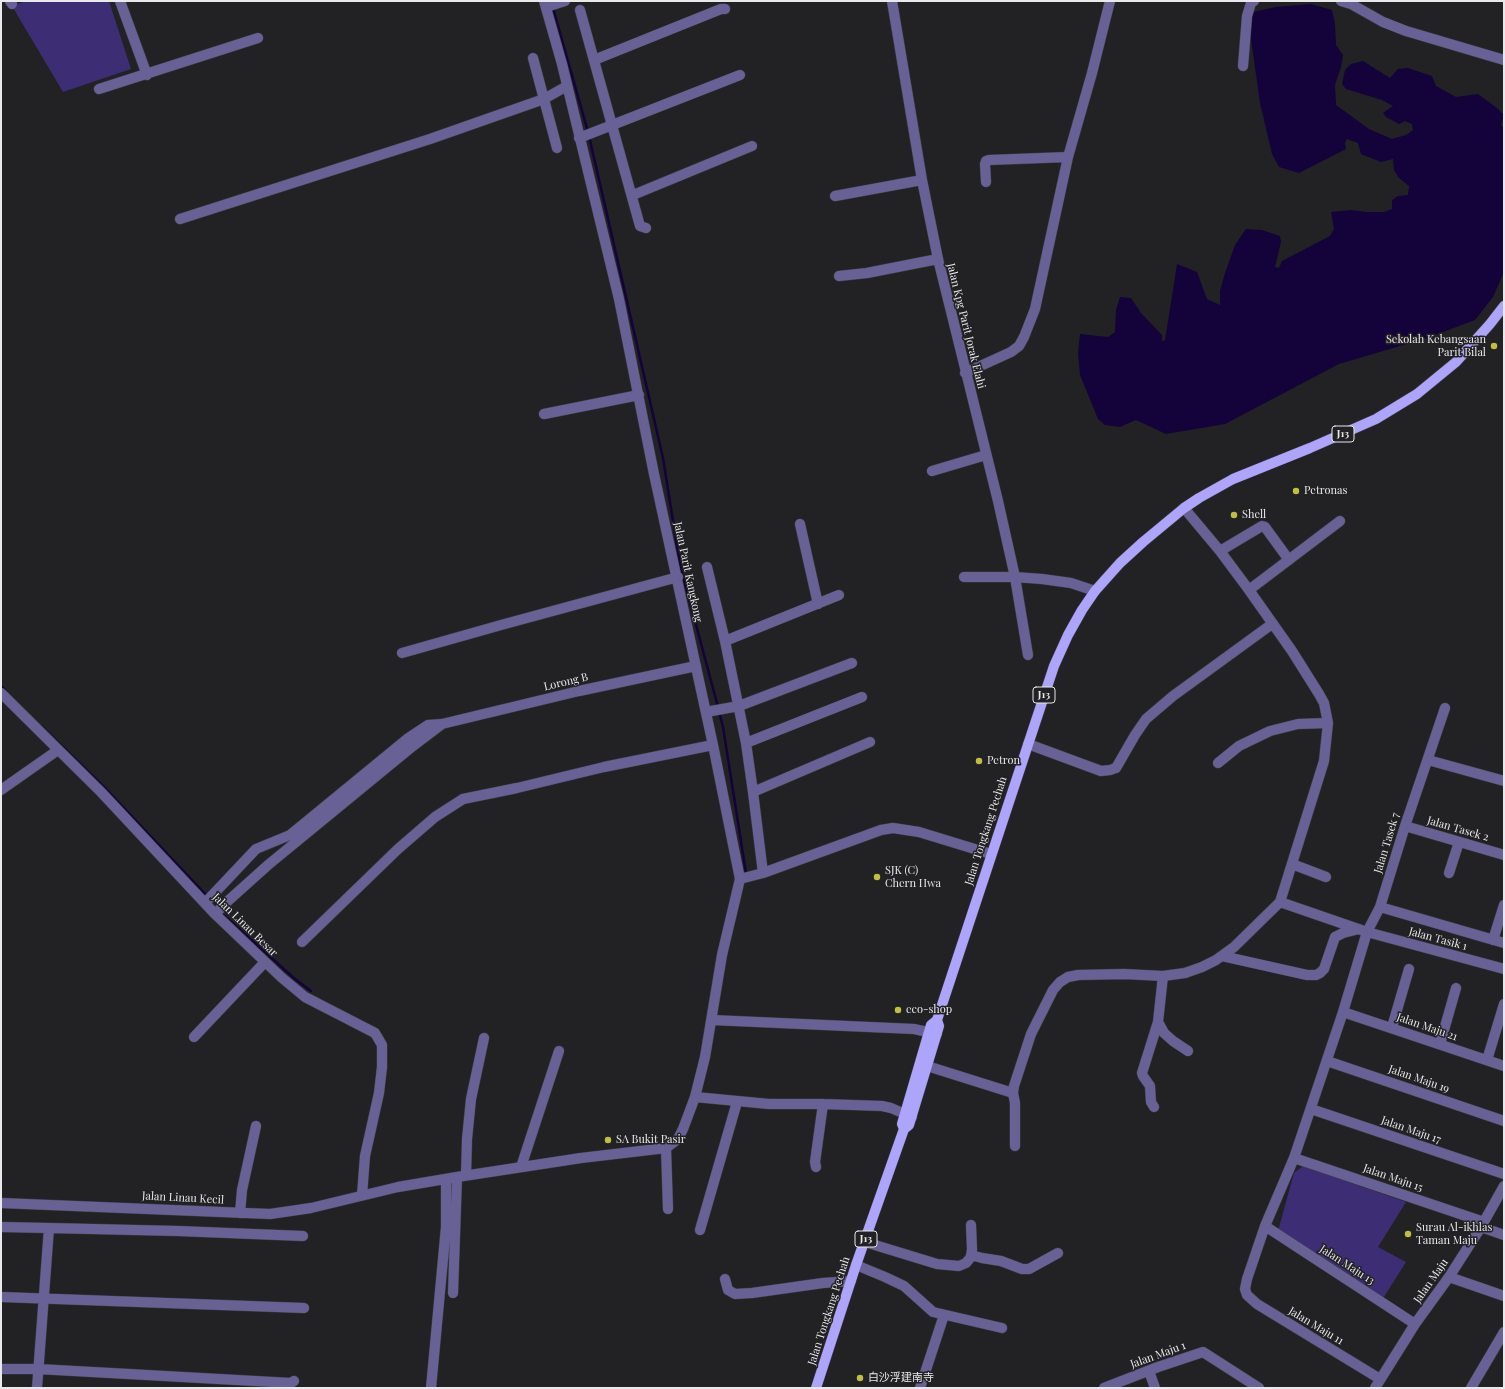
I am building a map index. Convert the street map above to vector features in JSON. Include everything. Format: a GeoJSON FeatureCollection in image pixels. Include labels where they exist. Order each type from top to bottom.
{"type":"FeatureCollection","features":[{"type":"Feature","properties":{"kind":"main road","name":"Jalan Tongkang Pechah"},"geometry":{"type":"LineString","coordinates":[[908,1115],[933,1032],[939,1026],[937,1020],[1054,666],[1060,651],[1079,616],[1096,591],[1120,563],[1184,508],[1233,479],[1359,427],[1376,419],[1417,394],[1456,362],[1504,306]]}},
{"type":"Feature","properties":{"kind":"main road","name":"Jalan Tongkang Pechah"},"geometry":{"type":"LineString","coordinates":[[816,1388],[856,1265],[904,1129],[902,1124],[908,1115],[927,1066],[933,1032]]}},
{"type":"Feature","properties":{"kind":"street"},"geometry":{"type":"LineString","coordinates":[[120,1],[147,75]]}},
{"type":"Feature","properties":{"kind":"street","name":"Jalan Kpg Parit Jorak Elahi"},"geometry":{"type":"LineString","coordinates":[[892,1],[918,181],[934,260],[986,455],[1015,577],[1028,655]]}},
{"type":"Feature","properties":{"kind":"street"},"geometry":{"type":"LineString","coordinates":[[965,373],[1011,352],[1019,346],[1024,337],[1034,309],[1068,157],[1092,73],[1110,1]]}},
{"type":"Feature","properties":{"kind":"street"},"geometry":{"type":"LineString","coordinates":[[1243,66],[1247,16],[1251,3],[1254,1]]}},
{"type":"Feature","properties":{"kind":"street"},"geometry":{"type":"LineString","coordinates":[[1341,1],[1351,4],[1383,22],[1406,31],[1504,60]]}},
{"type":"Feature","properties":{"kind":"street","name":"Jalan Parit Kangkong"},"geometry":{"type":"LineString","coordinates":[[553,4],[567,86],[582,137],[612,270],[639,395],[654,474],[678,578],[696,666],[710,711],[713,745],[740,879]]}},
{"type":"Feature","properties":{"kind":"street"},"geometry":{"type":"LineString","coordinates":[[594,60],[721,9],[725,9]]}},
{"type":"Feature","properties":{"kind":"street"},"geometry":{"type":"LineString","coordinates":[[580,10],[633,195],[640,226],[646,228]]}},
{"type":"Feature","properties":{"kind":"street"},"geometry":{"type":"LineString","coordinates":[[99,89],[147,75],[258,38]]}},
{"type":"Feature","properties":{"kind":"street"},"geometry":{"type":"LineString","coordinates":[[532,58],[557,148]]}},
{"type":"Feature","properties":{"kind":"street"},"geometry":{"type":"LineString","coordinates":[[582,137],[740,75]]}},
{"type":"Feature","properties":{"kind":"street"},"geometry":{"type":"LineString","coordinates":[[180,219],[430,139],[544,99],[567,86]]}},
{"type":"Feature","properties":{"kind":"street"},"geometry":{"type":"LineString","coordinates":[[633,195],[752,146]]}},
{"type":"Feature","properties":{"kind":"street"},"geometry":{"type":"LineString","coordinates":[[986,182],[985,164],[986,161],[989,160],[1068,157]]}},
{"type":"Feature","properties":{"kind":"street"},"geometry":{"type":"LineString","coordinates":[[835,196],[918,181]]}},
{"type":"Feature","properties":{"kind":"street"},"geometry":{"type":"LineString","coordinates":[[839,276],[867,273],[934,260]]}},
{"type":"Feature","properties":{"kind":"street"},"geometry":{"type":"LineString","coordinates":[[544,414],[639,395]]}},
{"type":"Feature","properties":{"kind":"street"},"geometry":{"type":"LineString","coordinates":[[932,471],[986,455]]}},
{"type":"Feature","properties":{"kind":"street"},"geometry":{"type":"LineString","coordinates":[[1016,1146],[1015,1103],[1013,1093],[1014,1086],[1031,1034],[1053,990],[1060,982],[1068,977],[1078,975],[1124,974],[1163,976],[1185,973],[1202,967],[1222,956],[1234,947],[1280,902],[1324,761],[1328,723],[1324,703],[1292,651],[1249,590],[1220,551],[1184,508]]}},
{"type":"Feature","properties":{"kind":"street"},"geometry":{"type":"LineString","coordinates":[[1249,590],[1340,521]]}},
{"type":"Feature","properties":{"kind":"street"},"geometry":{"type":"LineString","coordinates":[[800,524],[818,604]]}},
{"type":"Feature","properties":{"kind":"street"},"geometry":{"type":"LineString","coordinates":[[1220,551],[1262,526],[1265,527],[1288,560]]}},
{"type":"Feature","properties":{"kind":"street"},"geometry":{"type":"LineString","coordinates":[[707,567],[725,641],[746,743],[763,873]]}},
{"type":"Feature","properties":{"kind":"street"},"geometry":{"type":"LineString","coordinates":[[964,577],[1015,577],[1042,579],[1071,583],[1096,591]]}},
{"type":"Feature","properties":{"kind":"street"},"geometry":{"type":"LineString","coordinates":[[402,653],[501,624],[678,578]]}},
{"type":"Feature","properties":{"kind":"street"},"geometry":{"type":"LineString","coordinates":[[725,641],[839,595]]}},
{"type":"Feature","properties":{"kind":"street"},"geometry":{"type":"LineString","coordinates":[[1028,744],[1101,771],[1116,768],[1146,719],[1173,696],[1272,624]]}},
{"type":"Feature","properties":{"kind":"street"},"geometry":{"type":"LineString","coordinates":[[710,711],[739,706],[852,664]]}},
{"type":"Feature","properties":{"kind":"street","name":"Lorong B"},"geometry":{"type":"LineString","coordinates":[[410,743],[442,724],[572,693],[696,666]]}},
{"type":"Feature","properties":{"kind":"street"},"geometry":{"type":"LineString","coordinates":[[746,743],[862,697]]}},
{"type":"Feature","properties":{"kind":"street","name":"Jalan Linau Besar"},"geometry":{"type":"LineString","coordinates":[[3,699],[58,750],[209,898],[217,912],[265,962],[305,997],[375,1034],[382,1045],[382,1072],[365,1156],[362,1195]]}},
{"type":"Feature","properties":{"kind":"street","name":"Jalan Tasek 7"},"geometry":{"type":"LineString","coordinates":[[1245,1289],[1265,1226],[1294,1158],[1327,1061],[1343,1012],[1363,930],[1380,907],[1405,826],[1445,708]]}},
{"type":"Feature","properties":{"kind":"street"},"geometry":{"type":"LineString","coordinates":[[1218,763],[1238,746],[1270,731],[1298,724],[1328,723]]}},
{"type":"Feature","properties":{"kind":"street"},"geometry":{"type":"LineString","coordinates":[[753,792],[870,742]]}},
{"type":"Feature","properties":{"kind":"street"},"geometry":{"type":"LineString","coordinates":[[209,898],[243,865],[256,849],[290,835],[410,743]]}},
{"type":"Feature","properties":{"kind":"street"},"geometry":{"type":"LineString","coordinates":[[217,912],[268,865],[410,743]]}},
{"type":"Feature","properties":{"kind":"street"},"geometry":{"type":"LineString","coordinates":[[302,942],[398,848],[435,817],[463,799],[517,788],[604,767],[713,745]]}},
{"type":"Feature","properties":{"kind":"street"},"geometry":{"type":"LineString","coordinates":[[1,790],[58,750]]}},
{"type":"Feature","properties":{"kind":"street"},"geometry":{"type":"LineString","coordinates":[[1428,760],[1504,781]]}},
{"type":"Feature","properties":{"kind":"street","name":"Jalan Tasek 2"},"geometry":{"type":"LineString","coordinates":[[1405,826],[1504,854]]}},
{"type":"Feature","properties":{"kind":"street"},"geometry":{"type":"LineString","coordinates":[[668,1209],[666,1148],[678,1139],[684,1129],[694,1097],[705,1057],[722,955],[740,879],[763,873],[881,830],[893,828],[919,832],[991,854]]}},
{"type":"Feature","properties":{"kind":"street"},"geometry":{"type":"LineString","coordinates":[[1449,874],[1460,842]]}},
{"type":"Feature","properties":{"kind":"street"},"geometry":{"type":"LineString","coordinates":[[1292,864],[1326,877]]}},
{"type":"Feature","properties":{"kind":"street","name":"Jalan Tasik 1"},"geometry":{"type":"LineString","coordinates":[[1280,902],[1363,930],[1504,970]]}},
{"type":"Feature","properties":{"kind":"street"},"geometry":{"type":"LineString","coordinates":[[1493,940],[1504,905]]}},
{"type":"Feature","properties":{"kind":"street"},"geometry":{"type":"LineString","coordinates":[[1380,907],[1504,943]]}},
{"type":"Feature","properties":{"kind":"street"},"geometry":{"type":"LineString","coordinates":[[1222,956],[1307,975],[1316,975],[1324,969],[1335,937],[1343,932],[1363,930]]}},
{"type":"Feature","properties":{"kind":"street"},"geometry":{"type":"LineString","coordinates":[[194,1037],[265,962]]}},
{"type":"Feature","properties":{"kind":"street"},"geometry":{"type":"LineString","coordinates":[[1392,1027],[1409,969]]}},
{"type":"Feature","properties":{"kind":"street"},"geometry":{"type":"LineString","coordinates":[[1154,1107],[1151,1102],[1150,1086],[1142,1073],[1158,1022],[1163,976]]}},
{"type":"Feature","properties":{"kind":"street"},"geometry":{"type":"LineString","coordinates":[[1440,1044],[1456,988]]}},
{"type":"Feature","properties":{"kind":"street"},"geometry":{"type":"LineString","coordinates":[[1487,1060],[1504,1004]]}},
{"type":"Feature","properties":{"kind":"street","name":"Jalan Maju 21"},"geometry":{"type":"LineString","coordinates":[[1343,1012],[1392,1027],[1504,1066]]}},
{"type":"Feature","properties":{"kind":"street"},"geometry":{"type":"LineString","coordinates":[[712,1020],[933,1032]]}},
{"type":"Feature","properties":{"kind":"street"},"geometry":{"type":"LineString","coordinates":[[1158,1022],[1164,1033],[1172,1041],[1188,1051]]}},
{"type":"Feature","properties":{"kind":"street"},"geometry":{"type":"LineString","coordinates":[[452,1293],[462,1176],[471,1099],[484,1038]]}},
{"type":"Feature","properties":{"kind":"street"},"geometry":{"type":"LineString","coordinates":[[521,1167],[559,1051]]}},
{"type":"Feature","properties":{"kind":"street","name":"Jalan Maju 19"},"geometry":{"type":"LineString","coordinates":[[1327,1061],[1504,1120]]}},
{"type":"Feature","properties":{"kind":"street"},"geometry":{"type":"LineString","coordinates":[[927,1066],[1013,1093]]}},
{"type":"Feature","properties":{"kind":"street"},"geometry":{"type":"LineString","coordinates":[[694,1097],[769,1104],[882,1106],[908,1115]]}},
{"type":"Feature","properties":{"kind":"street"},"geometry":{"type":"LineString","coordinates":[[700,1230],[737,1102]]}},
{"type":"Feature","properties":{"kind":"street"},"geometry":{"type":"LineString","coordinates":[[816,1167],[815,1162],[823,1104]]}},
{"type":"Feature","properties":{"kind":"street","name":"Jalan Maju 17"},"geometry":{"type":"LineString","coordinates":[[1311,1109],[1504,1174]]}},
{"type":"Feature","properties":{"kind":"street"},"geometry":{"type":"LineString","coordinates":[[240,1213],[242,1190],[256,1126]]}},
{"type":"Feature","properties":{"kind":"street","name":"Jalan Linau Kecil"},"geometry":{"type":"LineString","coordinates":[[1,1203],[270,1214],[311,1208],[362,1195],[462,1176],[666,1148]]}},
{"type":"Feature","properties":{"kind":"street","name":"Jalan Maju 15"},"geometry":{"type":"LineString","coordinates":[[1294,1158],[1482,1224],[1504,1235]]}},
{"type":"Feature","properties":{"kind":"street"},"geometry":{"type":"LineString","coordinates":[[431,1388],[446,1227],[446,1179]]}},
{"type":"Feature","properties":{"kind":"street","name":"Jalan Maju"},"geometry":{"type":"LineString","coordinates":[[1379,1385],[1415,1324],[1450,1277],[1504,1186]]}},
{"type":"Feature","properties":{"kind":"street"},"geometry":{"type":"LineString","coordinates":[[865,1242],[937,1264],[959,1266],[966,1263],[971,1255],[971,1225]]}},
{"type":"Feature","properties":{"kind":"street"},"geometry":{"type":"LineString","coordinates":[[1,1226],[303,1236]]}},
{"type":"Feature","properties":{"kind":"street","name":"Jalan Maju 13"},"geometry":{"type":"LineString","coordinates":[[1265,1226],[1415,1324]]}},
{"type":"Feature","properties":{"kind":"street"},"geometry":{"type":"LineString","coordinates":[[37,1388],[49,1228]]}},
{"type":"Feature","properties":{"kind":"street"},"geometry":{"type":"LineString","coordinates":[[971,1255],[1001,1261],[1022,1269],[1028,1269],[1058,1253]]}},
{"type":"Feature","properties":{"kind":"street"},"geometry":{"type":"LineString","coordinates":[[856,1265],[904,1286],[933,1312],[1002,1328]]}},
{"type":"Feature","properties":{"kind":"street"},"geometry":{"type":"LineString","coordinates":[[1450,1277],[1504,1296]]}},
{"type":"Feature","properties":{"kind":"street"},"geometry":{"type":"LineString","coordinates":[[725,1279],[728,1290],[735,1294],[851,1281]]}},
{"type":"Feature","properties":{"kind":"street","name":"Jalan Maju 11"},"geometry":{"type":"LineString","coordinates":[[1245,1289],[1247,1295],[1256,1304],[1379,1385]]}},
{"type":"Feature","properties":{"kind":"street"},"geometry":{"type":"LineString","coordinates":[[1,1297],[304,1308]]}},
{"type":"Feature","properties":{"kind":"street"},"geometry":{"type":"LineString","coordinates":[[920,1388],[944,1315]]}},
{"type":"Feature","properties":{"kind":"street"},"geometry":{"type":"LineString","coordinates":[[1471,1388],[1504,1332]]}},
{"type":"Feature","properties":{"kind":"street","name":"Jalan Maju 1"},"geometry":{"type":"LineString","coordinates":[[1104,1388],[1203,1352],[1259,1388]]}},
{"type":"Feature","properties":{"kind":"street"},"geometry":{"type":"LineString","coordinates":[[1,1369],[291,1383],[294,1381]]}},
{"type":"Feature","properties":{"kind":"street"},"geometry":{"type":"LineString","coordinates":[[1149,1371],[1155,1388]]}},
{"type":"Feature","properties":{"kind":"shaded area"},"geometry":{"type":"Polygon","coordinates":[[[26,1],[109,1],[131,69],[63,92],[12,6],[26,1]]]}},
{"type":"Feature","properties":{"kind":"shaded area"},"geometry":{"type":"Polygon","coordinates":[[[1311,4],[1332,10],[1335,24],[1336,45],[1343,55],[1335,85],[1336,105],[1369,129],[1392,139],[1406,135],[1413,130],[1412,124],[1405,121],[1399,124],[1386,117],[1383,113],[1393,106],[1382,100],[1346,89],[1342,84],[1345,70],[1351,64],[1363,61],[1390,78],[1398,69],[1408,68],[1432,76],[1436,86],[1456,97],[1478,94],[1504,115],[1501,125],[1504,128],[1504,272],[1493,297],[1475,320],[1427,338],[1339,364],[1225,424],[1166,434],[1136,420],[1120,427],[1105,425],[1098,419],[1080,375],[1078,353],[1080,334],[1108,337],[1115,332],[1116,310],[1120,297],[1131,298],[1141,313],[1162,335],[1162,341],[1165,340],[1177,264],[1197,272],[1207,299],[1220,305],[1220,291],[1225,273],[1235,245],[1246,229],[1262,230],[1280,236],[1281,242],[1275,267],[1279,268],[1282,261],[1330,236],[1334,229],[1331,212],[1351,210],[1384,212],[1392,209],[1392,200],[1398,196],[1408,195],[1409,186],[1399,178],[1394,170],[1393,159],[1381,162],[1361,154],[1358,143],[1347,139],[1345,143],[1346,149],[1299,173],[1279,167],[1272,154],[1260,103],[1249,25],[1253,12],[1276,7],[1311,4]]]}},
{"type":"Feature","properties":{"kind":"shaded area"},"geometry":{"type":"Polygon","coordinates":[[[1303,1166],[1406,1202],[1378,1247],[1406,1262],[1382,1300],[1278,1231],[1294,1173],[1303,1166]]]}},
{"type":"Feature","properties":{"kind":"waterway"},"geometry":{"type":"LineString","coordinates":[[553,8],[588,132]]}},
{"type":"Feature","properties":{"kind":"waterway"},"geometry":{"type":"LineString","coordinates":[[589,136],[663,458],[680,565],[718,707]]}},
{"type":"Feature","properties":{"kind":"waterway"},"geometry":{"type":"LineString","coordinates":[[1,686],[6,691]]}},
{"type":"Feature","properties":{"kind":"waterway"},"geometry":{"type":"LineString","coordinates":[[719,712],[723,727],[746,873]]}},
{"type":"Feature","properties":{"kind":"waterway"},"geometry":{"type":"LineString","coordinates":[[41,726],[105,788],[208,897]]}},
{"type":"Feature","properties":{"kind":"waterway"},"geometry":{"type":"LineString","coordinates":[[220,912],[295,979],[311,991]]}},
{"type":"Feature","properties":{"kind":"place","name":"Sekolah Kebangsaan Parit Bilal"},"geometry":{"type":"Point","coordinates":[1494,346]}},
{"type":"Feature","properties":{"kind":"place","name":"Petronas"},"geometry":{"type":"Point","coordinates":[1296,491]}},
{"type":"Feature","properties":{"kind":"place","name":"Shell"},"geometry":{"type":"Point","coordinates":[1234,515]}},
{"type":"Feature","properties":{"kind":"place","name":"Petron"},"geometry":{"type":"Point","coordinates":[979,761]}},
{"type":"Feature","properties":{"kind":"place","name":"SJK (C) Chern Hwa"},"geometry":{"type":"Point","coordinates":[877,877]}},
{"type":"Feature","properties":{"kind":"place","name":"eco-shop"},"geometry":{"type":"Point","coordinates":[898,1010]}},
{"type":"Feature","properties":{"kind":"place","name":"SA Bukit Pasir"},"geometry":{"type":"Point","coordinates":[608,1140]}},
{"type":"Feature","properties":{"kind":"place","name":"Surau Al-ikhlas Taman Maju"},"geometry":{"type":"Point","coordinates":[1408,1234]}},
{"type":"Feature","properties":{"kind":"place","name":"白沙浮建南寺"},"geometry":{"type":"Point","coordinates":[860,1378]}}]}
